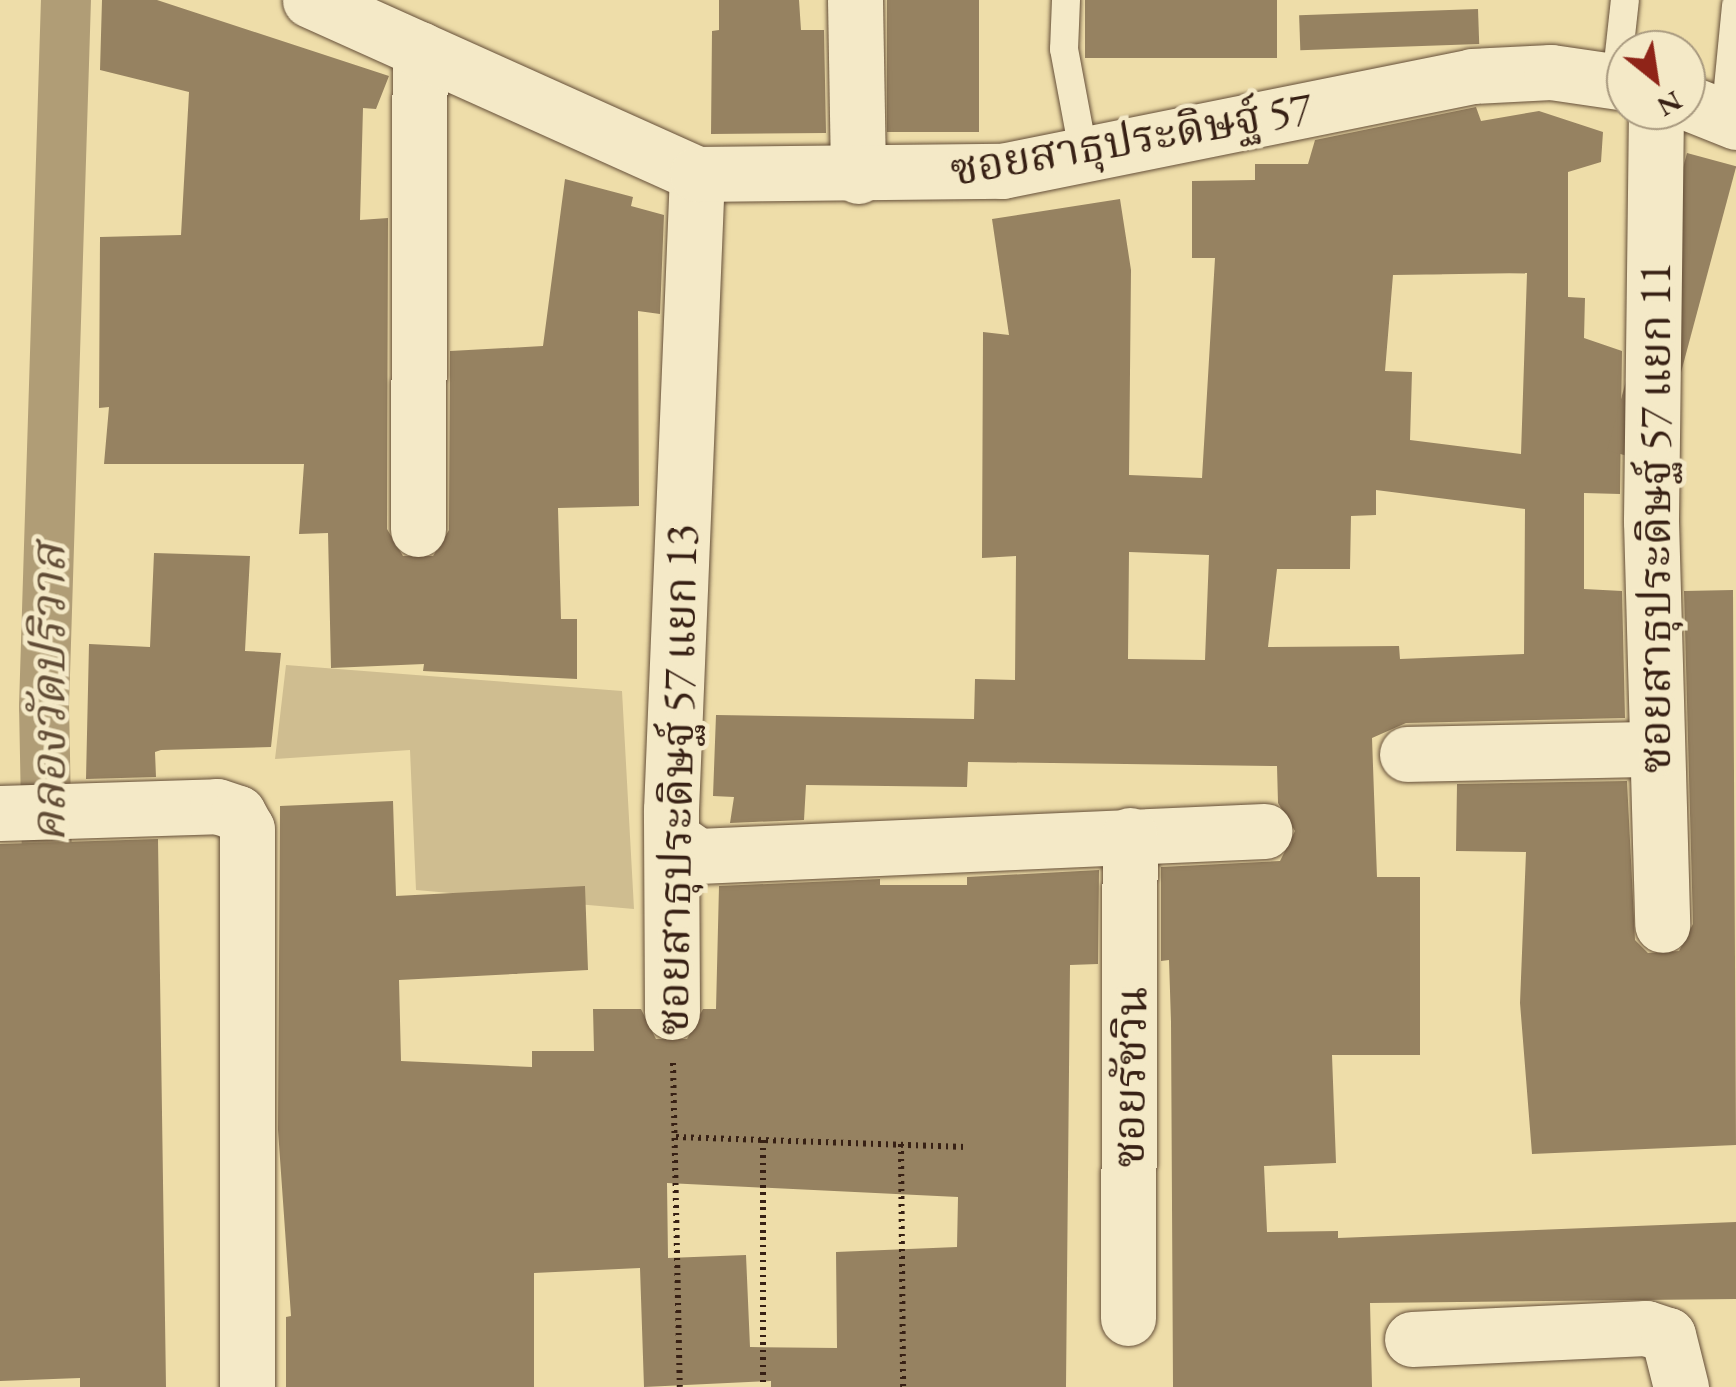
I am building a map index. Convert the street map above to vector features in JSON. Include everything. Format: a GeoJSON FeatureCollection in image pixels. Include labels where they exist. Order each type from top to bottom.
{"type":"FeatureCollection","features":[{"type":"Feature","properties":{"kind":"street","name":"ซอยสาธุประดิษฐ์ 57"},"geometry":{"type":"LineString","coordinates":[[310,0],[697,174],[858,176],[1002,171],[1472,76],[1551,72],[1606,85]]}},
{"type":"Feature","properties":{"kind":"street"},"geometry":{"type":"LineString","coordinates":[[855,0],[858,176]]}},
{"type":"Feature","properties":{"kind":"street"},"geometry":{"type":"LineString","coordinates":[[418,529],[420,50]]}},
{"type":"Feature","properties":{"kind":"street","name":"ซอยสาธุประดิษฐ์ 57 แยก 11"},"geometry":{"type":"LineString","coordinates":[[1634,130],[1662,925]]}},
{"type":"Feature","properties":{"kind":"street","name":"ซอยสาธุประดิษฐ์ 57 แยก 13"},"geometry":{"type":"LineString","coordinates":[[672,1012],[672,838],[697,174]]}},
{"type":"Feature","properties":{"kind":"street"},"geometry":{"type":"LineString","coordinates":[[1407,754],[1654,749]]}},
{"type":"Feature","properties":{"kind":"street"},"geometry":{"type":"LineString","coordinates":[[32,812],[217,806],[238,813],[247,829],[246,1387]]}},
{"type":"Feature","properties":{"kind":"street"},"geometry":{"type":"LineString","coordinates":[[672,838],[698,856],[1264,831]]}},
{"type":"Feature","properties":{"kind":"street","name":"ซอยรัชวิน"},"geometry":{"type":"LineString","coordinates":[[1128,1318],[1130,835]]}},
{"type":"Feature","properties":{"kind":"street"},"geometry":{"type":"LineString","coordinates":[[1412,1339],[1646,1328],[1668,1335],[1681,1387]]}},
{"type":"Feature","properties":{"kind":"lane"},"geometry":{"type":"LineString","coordinates":[[1066,0],[1064,49],[1084,156]]}},
{"type":"Feature","properties":{"kind":"lane"},"geometry":{"type":"LineString","coordinates":[[1625,0],[1628,30]]}},
{"type":"Feature","properties":{"kind":"lane"},"geometry":{"type":"LineString","coordinates":[[1716,114],[1735,4]]}},
{"type":"Feature","properties":{"kind":"path","name":"ซอยสาธุประดิษฐ์ 57 แยก 13"},"geometry":{"type":"LineString","coordinates":[[672,1012],[680,1387]]}},
{"type":"Feature","properties":{"kind":"path"},"geometry":{"type":"LineString","coordinates":[[676,1137],[966,1147]]}},
{"type":"Feature","properties":{"kind":"path"},"geometry":{"type":"LineString","coordinates":[[763,1140],[763,1387]]}},
{"type":"Feature","properties":{"kind":"path"},"geometry":{"type":"LineString","coordinates":[[901,1144],[903,1387]]}},
{"type":"Feature","properties":{"kind":"shaded area"},"geometry":{"type":"Polygon","coordinates":[[[286,665],[622,691],[634,909],[416,890],[410,750],[275,759],[286,665]]]}},
{"type":"Feature","properties":{"kind":"building"},"geometry":{"type":"Polygon","coordinates":[[[102,0],[157,0],[389,76],[376,109],[363,108],[360,220],[388,218],[387,529],[403,556],[433,556],[449,530],[450,351],[543,346],[565,179],[633,197],[631,206],[664,215],[660,314],[638,311],[639,506],[558,508],[561,619],[577,619],[577,679],[423,671],[424,664],[331,668],[328,533],[299,534],[304,464],[104,464],[109,407],[99,408],[100,237],[181,235],[189,92],[100,70],[102,0]]]}},
{"type":"Feature","properties":{"kind":"building"},"geometry":{"type":"Polygon","coordinates":[[[719,0],[799,0],[801,30],[824,30],[826,133],[711,134],[712,31],[719,30],[719,0]]]}},
{"type":"Feature","properties":{"kind":"building"},"geometry":{"type":"Polygon","coordinates":[[[887,0],[979,0],[979,132],[887,132],[887,0]]]}},
{"type":"Feature","properties":{"kind":"building"},"geometry":{"type":"Polygon","coordinates":[[[1085,0],[1277,0],[1277,58],[1085,58],[1085,0]]]}},
{"type":"Feature","properties":{"kind":"building"},"geometry":{"type":"Polygon","coordinates":[[[1478,9],[1479,44],[1300,50],[1299,15],[1478,9]]]}},
{"type":"Feature","properties":{"kind":"building"},"geometry":{"type":"Polygon","coordinates":[[[1476,107],[1481,121],[1539,111],[1603,132],[1601,162],[1568,172],[1568,297],[1585,298],[1584,338],[1622,351],[1620,494],[1584,493],[1584,589],[1622,591],[1625,718],[1406,723],[1372,738],[1377,877],[1420,877],[1420,1055],[1332,1055],[1336,1163],[1264,1166],[1267,1232],[1338,1231],[1338,1238],[1736,1222],[1736,1299],[1370,1303],[1372,1387],[1173,1387],[1171,1022],[1169,960],[1161,961],[1161,867],[1280,861],[1295,831],[1278,803],[1277,766],[968,762],[967,787],[806,785],[804,820],[730,823],[734,797],[713,796],[716,715],[974,719],[975,679],[1015,680],[1016,556],[982,558],[983,332],[1009,335],[992,219],[1120,199],[1131,270],[1129,475],[1202,478],[1215,258],[1192,258],[1192,181],[1255,180],[1255,164],[1308,164],[1315,140],[1476,107]],[[1527,273],[1393,275],[1385,371],[1412,372],[1410,440],[1521,454],[1527,273]],[[1376,490],[1376,515],[1351,516],[1350,569],[1277,569],[1268,647],[1399,646],[1400,659],[1524,654],[1525,509],[1376,490]],[[1129,552],[1128,659],[1205,660],[1209,555],[1129,552]]]}},
{"type":"Feature","properties":{"kind":"building"},"geometry":{"type":"Polygon","coordinates":[[[1687,153],[1736,167],[1657,464],[1607,451],[1687,153]]]}},
{"type":"Feature","properties":{"kind":"building"},"geometry":{"type":"Polygon","coordinates":[[[154,553],[250,556],[245,651],[281,653],[271,747],[161,750],[155,752],[156,777],[86,779],[89,644],[150,647],[154,553]]]}},
{"type":"Feature","properties":{"kind":"building"},"geometry":{"type":"Polygon","coordinates":[[[1733,590],[1736,1145],[1532,1154],[1520,1003],[1526,852],[1456,851],[1457,784],[1627,781],[1635,940],[1648,953],[1679,951],[1693,924],[1684,591],[1733,590]]]}},
{"type":"Feature","properties":{"kind":"building"},"geometry":{"type":"Polygon","coordinates":[[[393,801],[396,896],[585,886],[588,970],[399,980],[401,1061],[532,1067],[532,1051],[594,1051],[593,1009],[641,1009],[656,1039],[687,1039],[703,1009],[716,1009],[719,886],[880,879],[880,885],[967,885],[967,877],[1099,870],[1098,964],[1070,965],[1066,1387],[771,1387],[771,1381],[644,1387],[640,1268],[534,1273],[534,1387],[286,1387],[286,1317],[291,1316],[278,1130],[280,806],[393,801]],[[667,1183],[668,1258],[746,1255],[750,1347],[837,1348],[836,1252],[957,1247],[958,1197],[667,1183]]]}},
{"type":"Feature","properties":{"kind":"building"},"geometry":{"type":"Polygon","coordinates":[[[158,839],[166,1387],[80,1387],[80,1378],[0,1381],[0,844],[158,839]]]}},
{"type":"Feature","properties":{"kind":"waterway","name":"คลองวัดปริวาส"},"geometry":{"type":"LineString","coordinates":[[48,912],[44,707],[66,0]]}}]}
